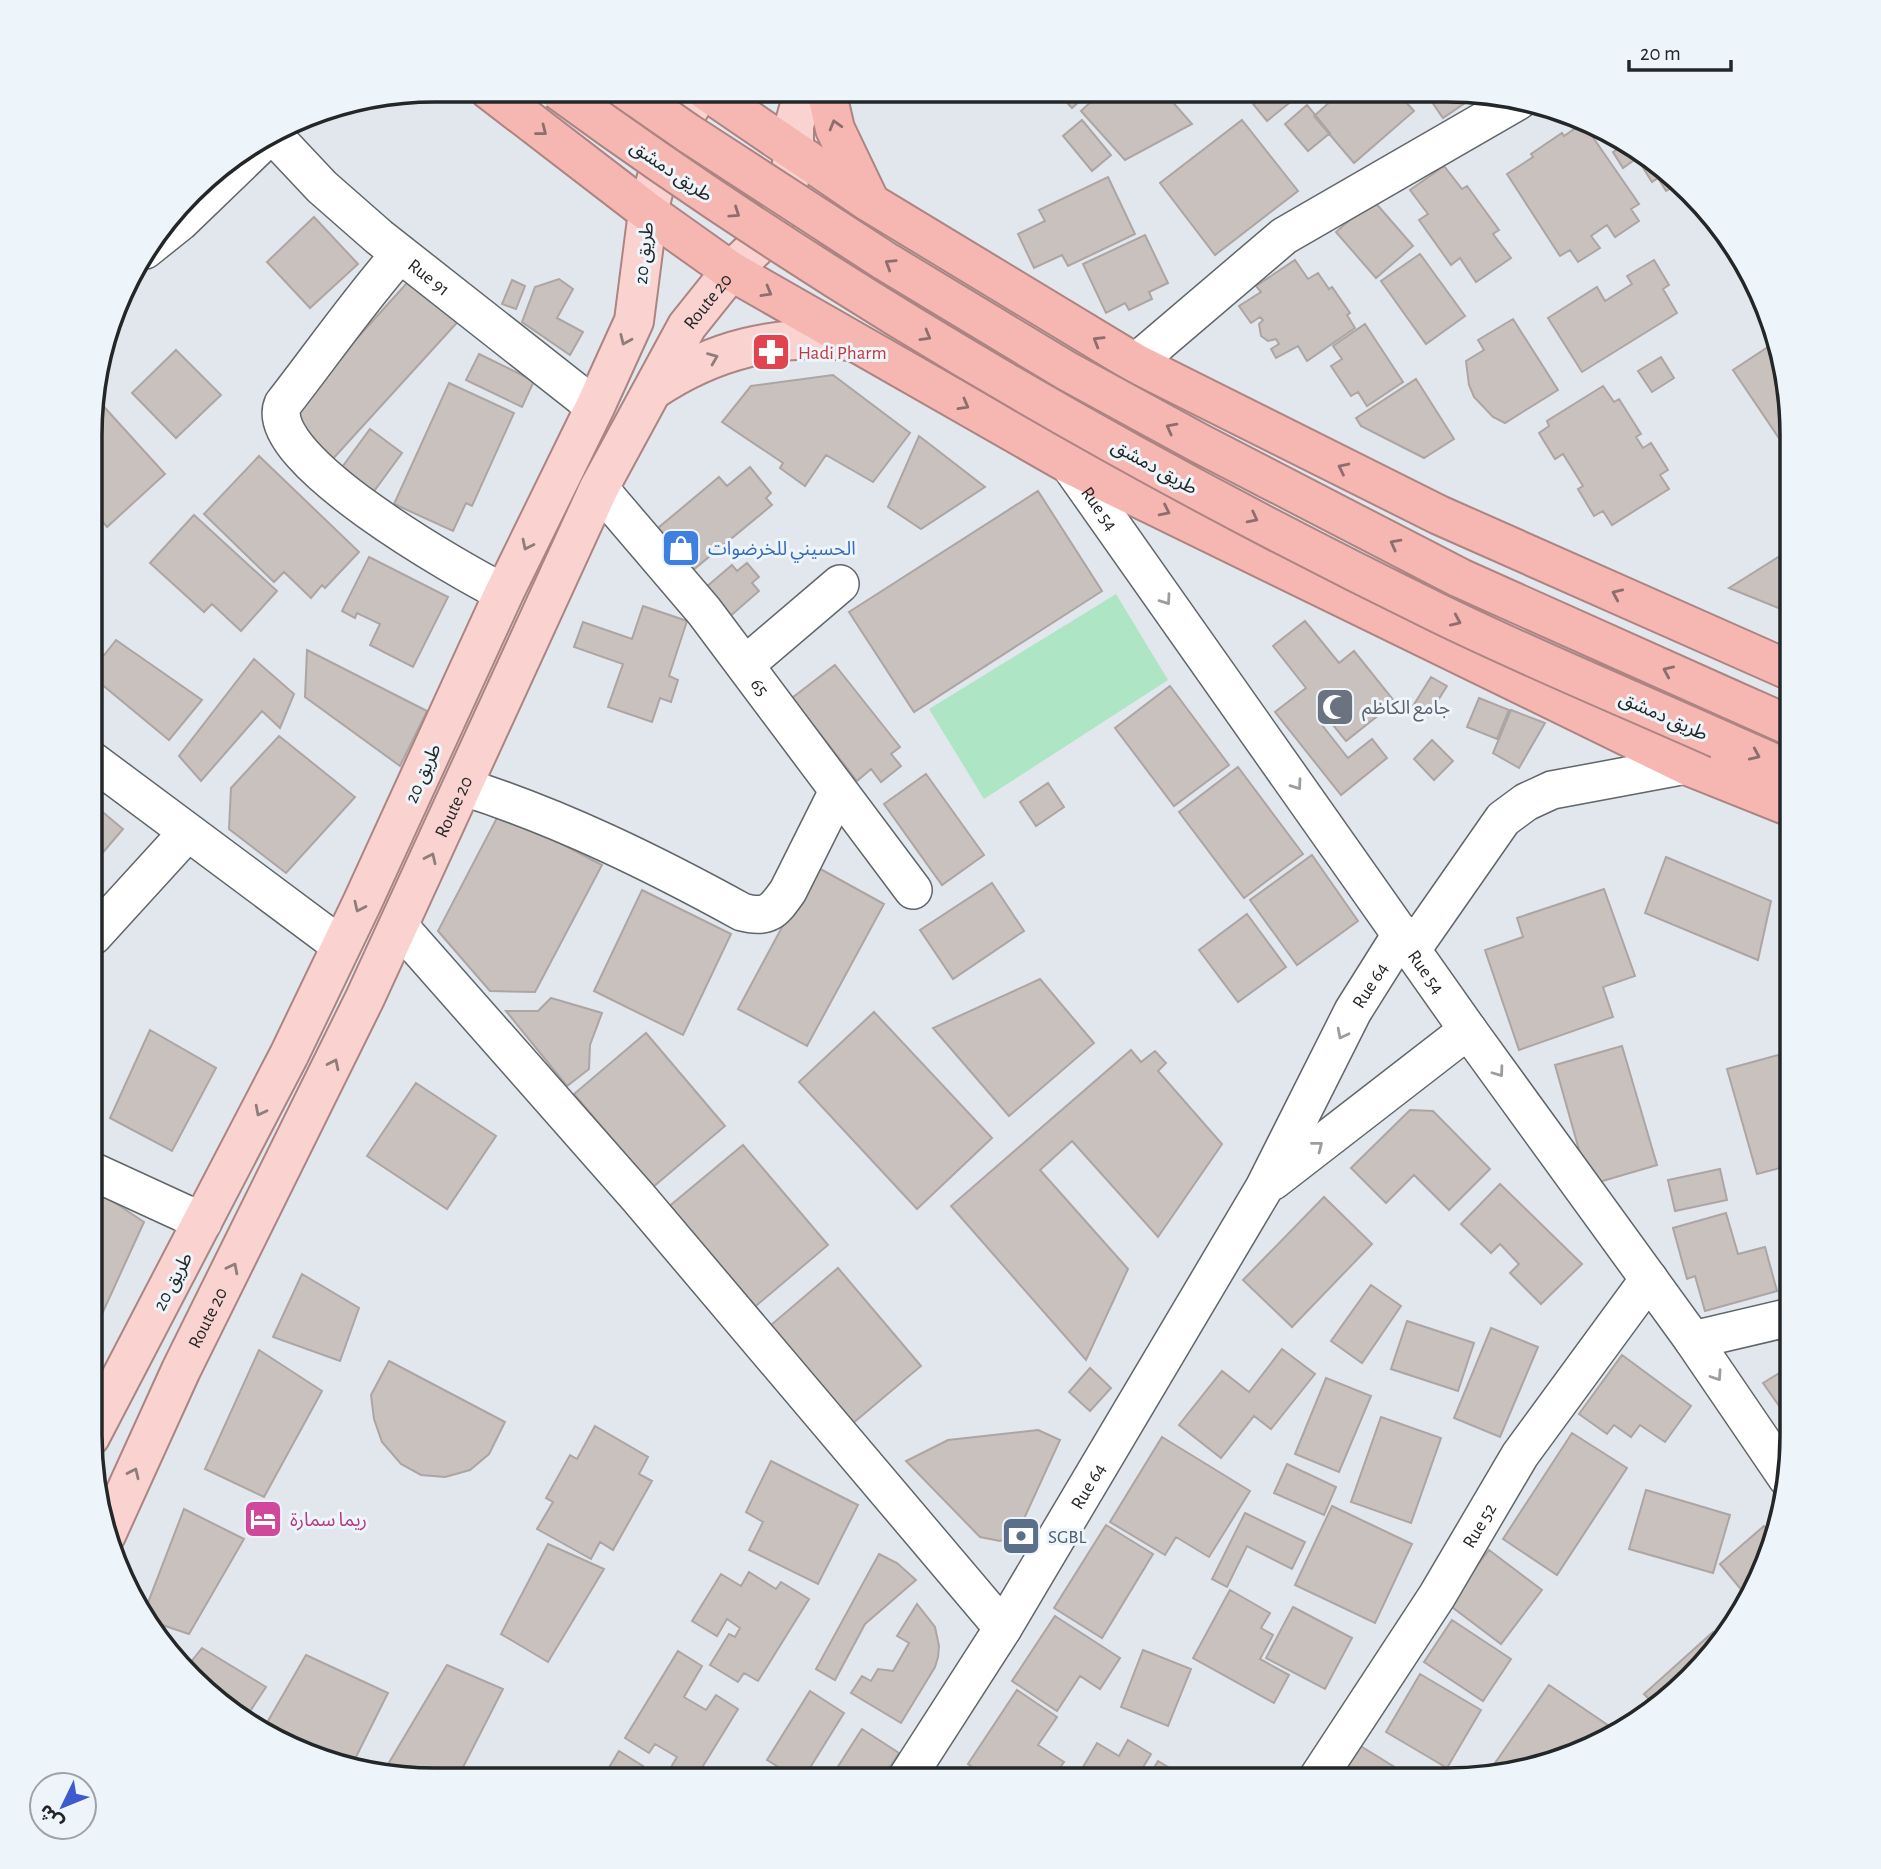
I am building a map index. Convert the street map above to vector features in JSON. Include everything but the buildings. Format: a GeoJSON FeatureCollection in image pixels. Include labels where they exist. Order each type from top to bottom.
{"type":"FeatureCollection","features":[{"type":"Feature","properties":{"kind":"highway"},"geometry":{"type":"LineString","coordinates":[[505,102],[648,212],[731,271],[1069,464],[1686,765],[1780,803]]}},
{"type":"Feature","properties":{"kind":"highway","name":"طريق دمشق"},"geometry":{"type":"LineString","coordinates":[[575,102],[758,229],[862,297],[1160,470],[1440,614],[1780,766]]}},
{"type":"Feature","properties":{"kind":"highway","name":"طريق دمشق"},"geometry":{"type":"LineString","coordinates":[[643,102],[885,261],[1067,372],[1460,578],[1780,721]]}},
{"type":"Feature","properties":{"kind":"highway"},"geometry":{"type":"LineString","coordinates":[[720,102],[869,202],[1135,363],[1439,515],[1780,664]]}},
{"type":"Feature","properties":{"kind":"highway"},"geometry":{"type":"LineString","coordinates":[[829,102],[835,129],[869,202]]}},
{"type":"Feature","properties":{"kind":"main road","name":"طريق 20"},"geometry":{"type":"LineString","coordinates":[[102,1414],[289,1055],[634,321],[648,212],[657,177],[668,146],[695,102]]}},
{"type":"Feature","properties":{"kind":"main road","name":"Route 20"},"geometry":{"type":"LineString","coordinates":[[113,1520],[181,1370],[287,1159],[399,926],[599,488],[687,326],[731,271],[756,247],[775,218],[788,186],[794,152],[794,126],[801,102]]}},
{"type":"Feature","properties":{"kind":"main road"},"geometry":{"type":"LineString","coordinates":[[638,299],[662,301],[672,306],[687,326]]}},
{"type":"Feature","properties":{"kind":"main road"},"geometry":{"type":"LineString","coordinates":[[653,390],[697,364],[747,346],[799,338],[851,341]]}},
{"type":"Feature","properties":{"kind":"street"},"geometry":{"type":"LineString","coordinates":[[1135,363],[1284,236],[1507,107]]}},
{"type":"Feature","properties":{"kind":"street","name":"Rue 91"},"geometry":{"type":"LineString","coordinates":[[278,141],[322,187],[400,254],[595,407]]}},
{"type":"Feature","properties":{"kind":"street"},"geometry":{"type":"LineString","coordinates":[[175,226],[238,166]]}},
{"type":"Feature","properties":{"kind":"street"},"geometry":{"type":"LineString","coordinates":[[400,254],[367,292],[322,356],[283,404],[280,412],[284,430],[309,460],[355,500],[421,547],[504,593]]}},
{"type":"Feature","properties":{"kind":"street","name":"Rue 54"},"geometry":{"type":"LineString","coordinates":[[1069,464],[1468,1030],[1693,1340],[1778,1465]]}},
{"type":"Feature","properties":{"kind":"street","name":"65"},"geometry":{"type":"LineString","coordinates":[[599,488],[704,611],[914,890]]}},
{"type":"Feature","properties":{"kind":"street"},"geometry":{"type":"LineString","coordinates":[[745,665],[840,584]]}},
{"type":"Feature","properties":{"kind":"street","name":"Rue 64"},"geometry":{"type":"LineString","coordinates":[[913,1768],[1003,1628],[1264,1188],[1353,1010],[1503,819],[1526,802],[1552,790],[1686,765]]}},
{"type":"Feature","properties":{"kind":"street"},"geometry":{"type":"LineString","coordinates":[[102,768],[341,946]]}},
{"type":"Feature","properties":{"kind":"street"},"geometry":{"type":"LineString","coordinates":[[464,787],[530,810],[600,840],[680,878],[742,912],[753,915],[766,915],[788,891],[838,790]]}},
{"type":"Feature","properties":{"kind":"street"},"geometry":{"type":"LineString","coordinates":[[102,926],[187,833]]}},
{"type":"Feature","properties":{"kind":"street"},"geometry":{"type":"LineString","coordinates":[[399,926],[638,1197],[1003,1628]]}},
{"type":"Feature","properties":{"kind":"street","name":"Rue 64"},"geometry":{"type":"LineString","coordinates":[[1264,1188],[1468,1030]]}},
{"type":"Feature","properties":{"kind":"street"},"geometry":{"type":"LineString","coordinates":[[102,1176],[203,1222]]}},
{"type":"Feature","properties":{"kind":"street","name":"Rue 52"},"geometry":{"type":"LineString","coordinates":[[1324,1768],[1437,1596],[1520,1455],[1649,1279]]}},
{"type":"Feature","properties":{"kind":"street"},"geometry":{"type":"LineString","coordinates":[[1693,1340],[1780,1320]]}},
{"type":"Feature","properties":{"kind":"green space"},"geometry":{"type":"Polygon","coordinates":[[[1116,594],[1168,680],[984,799],[929,709],[1116,594]]]}},
{"type":"Feature","properties":{"kind":"place","name":"Hadi Pharm"},"geometry":{"type":"Point","coordinates":[771,352]}},
{"type":"Feature","properties":{"kind":"place","name":"الحسيني للخرضوات"},"geometry":{"type":"Point","coordinates":[681,548]}},
{"type":"Feature","properties":{"kind":"place","name":"جامع الكاظم"},"geometry":{"type":"Point","coordinates":[1335,707]}},
{"type":"Feature","properties":{"kind":"place","name":"ريما سمارة"},"geometry":{"type":"Point","coordinates":[263,1519]}},
{"type":"Feature","properties":{"kind":"place","name":"SGBL"},"geometry":{"type":"Point","coordinates":[1021,1536]}}]}
